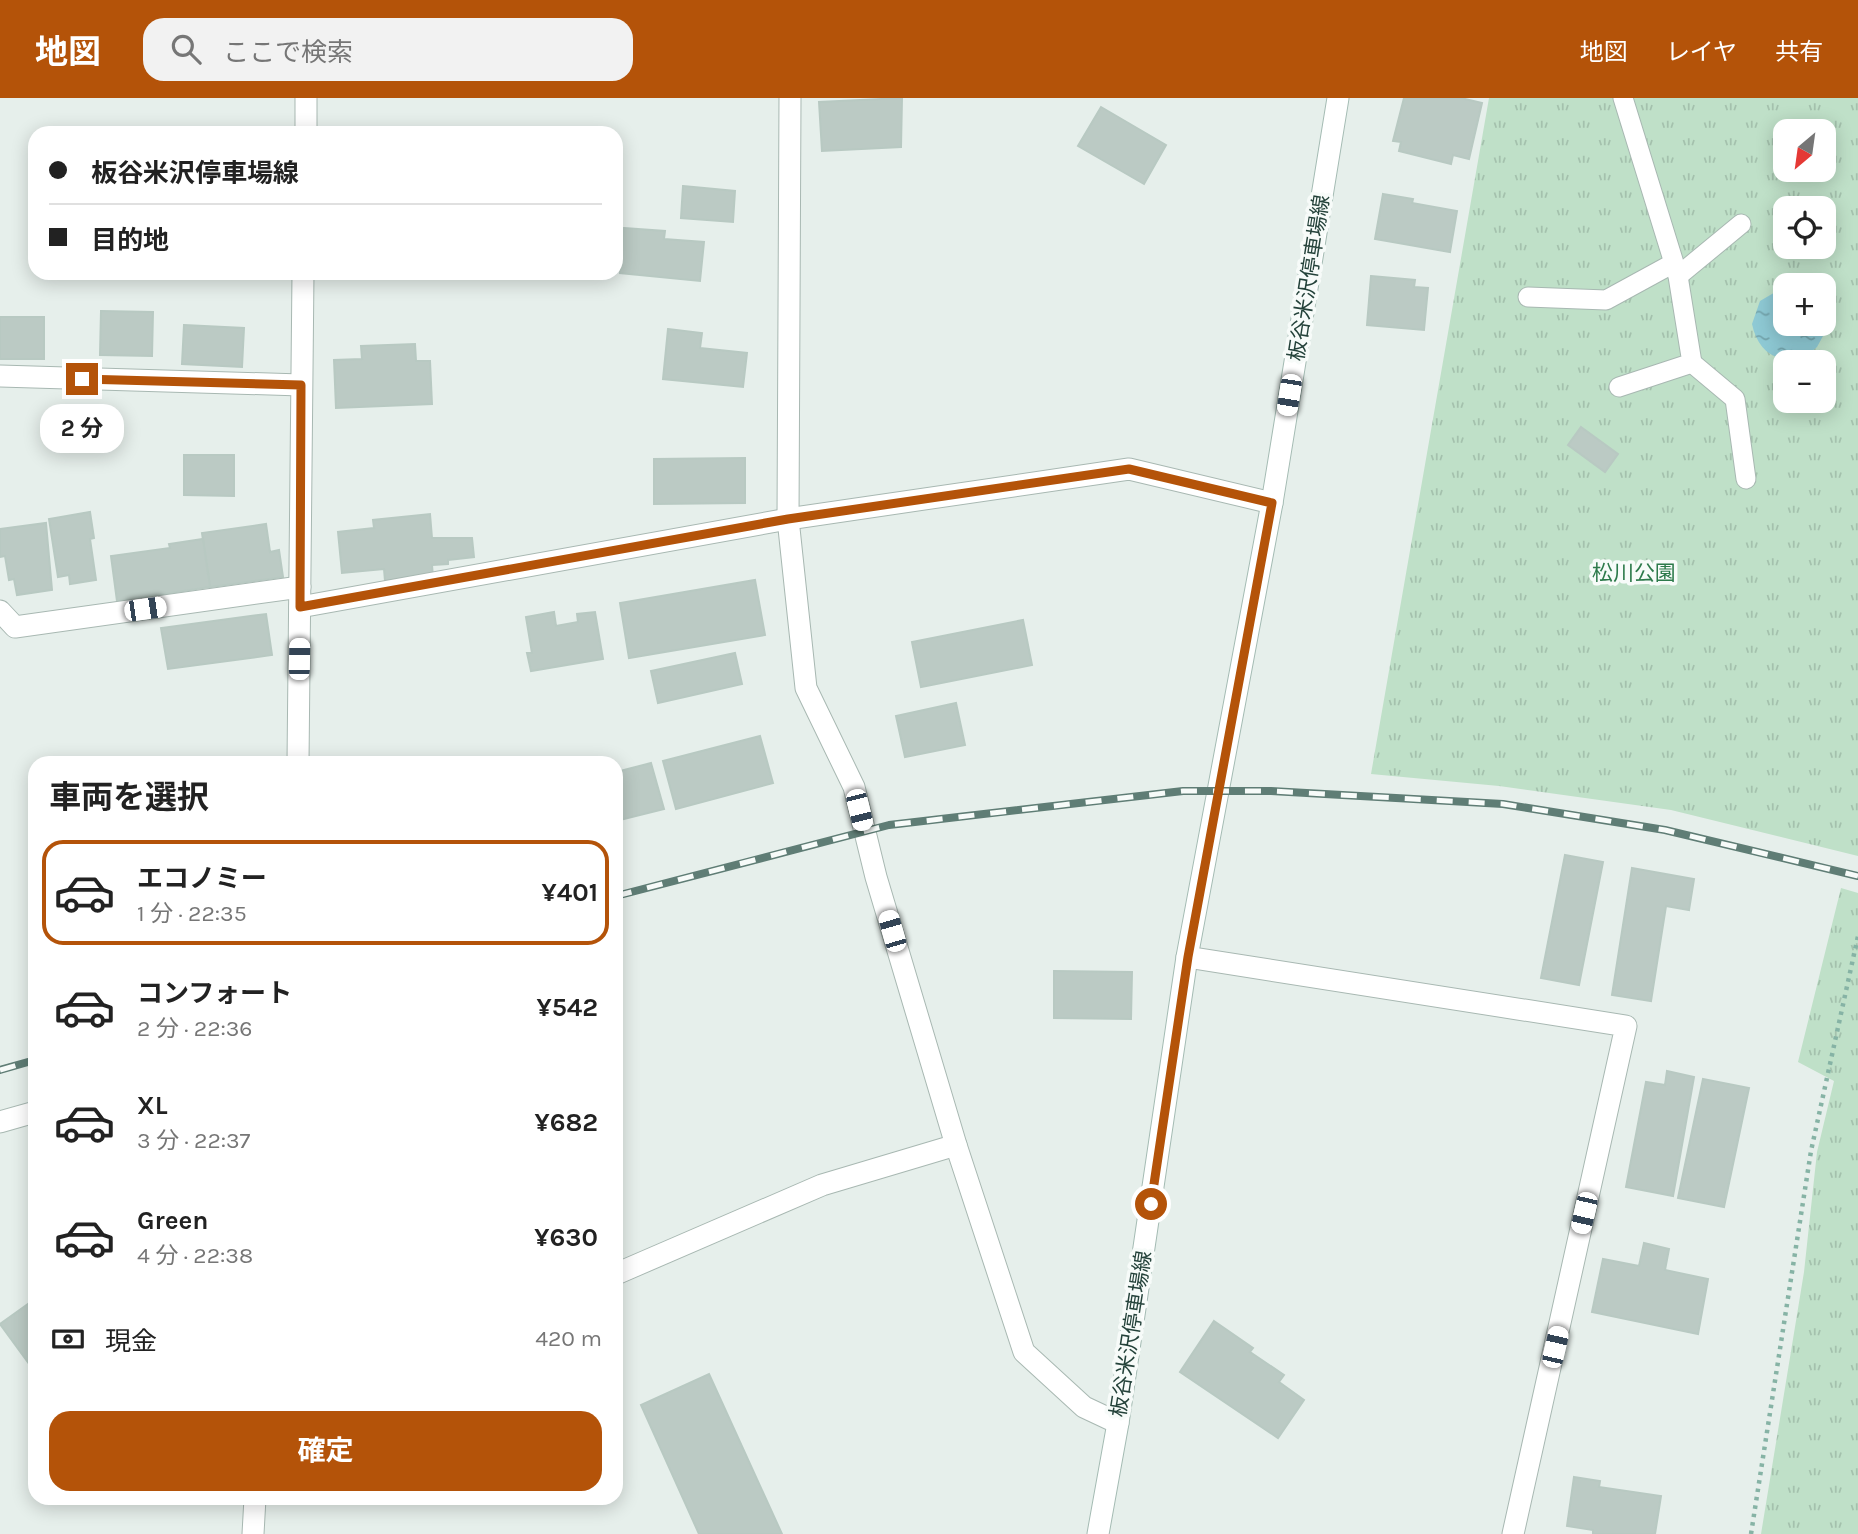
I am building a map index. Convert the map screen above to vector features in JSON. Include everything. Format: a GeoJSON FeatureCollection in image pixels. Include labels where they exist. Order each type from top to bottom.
{"type":"FeatureCollection","features":[{"type":"Feature","properties":{"kind":"street"},"geometry":{"type":"LineString","coordinates":[[306,98],[306,126]]}},
{"type":"Feature","properties":{"kind":"street"},"geometry":{"type":"LineString","coordinates":[[790,98],[788,519],[806,688],[854,787],[876,877],[956,1145],[1024,1352],[1084,1407],[1118,1423]]}},
{"type":"Feature","properties":{"kind":"street","name":"板谷米沢停車場線"},"geometry":{"type":"LineString","coordinates":[[1098,1534],[1118,1423],[1188,957],[1272,503],[1338,98]]}},
{"type":"Feature","properties":{"kind":"street"},"geometry":{"type":"LineString","coordinates":[[298,756],[303,280]]}},
{"type":"Feature","properties":{"kind":"street"},"geometry":{"type":"LineString","coordinates":[[0,376],[301,385]]}},
{"type":"Feature","properties":{"kind":"street"},"geometry":{"type":"LineString","coordinates":[[0,611],[15,627],[300,597],[788,519],[1129,469],[1272,503]]}},
{"type":"Feature","properties":{"kind":"street"},"geometry":{"type":"LineString","coordinates":[[1188,957],[1626,1026],[1513,1534]]}},
{"type":"Feature","properties":{"kind":"street"},"geometry":{"type":"LineString","coordinates":[[0,1122],[28,1114]]}},
{"type":"Feature","properties":{"kind":"street"},"geometry":{"type":"LineString","coordinates":[[623,1271],[822,1185],[956,1145]]}},
{"type":"Feature","properties":{"kind":"street"},"geometry":{"type":"LineString","coordinates":[[253,1534],[255,1505]]}},
{"type":"Feature","properties":{"kind":"lane"},"geometry":{"type":"LineString","coordinates":[[1623,98],[1675,270],[1692,363],[1735,399],[1746,479]]}},
{"type":"Feature","properties":{"kind":"lane"},"geometry":{"type":"LineString","coordinates":[[1528,297],[1606,300],[1675,270],[1741,224]]}},
{"type":"Feature","properties":{"kind":"lane"},"geometry":{"type":"LineString","coordinates":[[1619,387],[1692,363]]}},
{"type":"Feature","properties":{"kind":"path"},"geometry":{"type":"LineString","coordinates":[[1751,1534],[1811,1151],[1858,936]]}},
{"type":"Feature","properties":{"kind":"green space","name":"松川公園"},"geometry":{"type":"Polygon","coordinates":[[[1489,98],[1858,98],[1858,856],[1671,810],[1499,786],[1371,774],[1489,98]]]}},
{"type":"Feature","properties":{"kind":"green space"},"geometry":{"type":"Polygon","coordinates":[[[1841,888],[1858,893],[1858,1534],[1761,1534],[1804,1272],[1817,1152],[1834,1081],[1798,1062],[1841,888]]]}},
{"type":"Feature","properties":{"kind":"water"},"geometry":{"type":"Polygon","coordinates":[[[1773,293],[1773,336],[1823,336],[1817,347],[1813,350],[1773,350],[1773,355],[1769,353],[1761,346],[1752,324],[1760,301],[1773,293]]]}},
{"type":"Feature","properties":{"kind":"building"},"geometry":{"type":"Polygon","coordinates":[[[902,98],[901,147],[822,151],[819,102],[902,98]]]}},
{"type":"Feature","properties":{"kind":"building"},"geometry":{"type":"Polygon","coordinates":[[[1404,98],[1461,98],[1482,103],[1469,159],[1453,155],[1451,164],[1399,151],[1401,142],[1393,141],[1404,98]]]}},
{"type":"Feature","properties":{"kind":"building"},"geometry":{"type":"Polygon","coordinates":[[[1101,107],[1166,145],[1144,184],[1078,146],[1101,107]]]}},
{"type":"Feature","properties":{"kind":"building"},"geometry":{"type":"Polygon","coordinates":[[[683,186],[735,191],[733,222],[681,218],[683,186]]]}},
{"type":"Feature","properties":{"kind":"building"},"geometry":{"type":"Polygon","coordinates":[[[1383,194],[1413,199],[1412,203],[1457,211],[1450,252],[1375,239],[1383,194]]]}},
{"type":"Feature","properties":{"kind":"building"},"geometry":{"type":"Polygon","coordinates":[[[624,228],[665,231],[664,239],[704,242],[700,281],[623,273],[624,228]]]}},
{"type":"Feature","properties":{"kind":"building"},"geometry":{"type":"Polygon","coordinates":[[[1371,276],[1415,280],[1414,287],[1428,288],[1424,330],[1367,325],[1371,276]]]}},
{"type":"Feature","properties":{"kind":"building"},"geometry":{"type":"Polygon","coordinates":[[[101,311],[153,312],[152,356],[100,355],[101,311]]]}},
{"type":"Feature","properties":{"kind":"building"},"geometry":{"type":"Polygon","coordinates":[[[0,317],[44,317],[44,359],[0,359],[0,317]]]}},
{"type":"Feature","properties":{"kind":"building"},"geometry":{"type":"Polygon","coordinates":[[[184,325],[244,328],[242,367],[182,364],[184,325]]]}},
{"type":"Feature","properties":{"kind":"building"},"geometry":{"type":"Polygon","coordinates":[[[668,329],[702,333],[700,348],[747,353],[743,387],[663,379],[668,329]]]}},
{"type":"Feature","properties":{"kind":"building"},"geometry":{"type":"Polygon","coordinates":[[[415,344],[416,361],[430,361],[432,404],[336,408],[334,360],[362,359],[361,346],[415,344]]]}},
{"type":"Feature","properties":{"kind":"building"},"geometry":{"type":"Polygon","coordinates":[[[1581,427],[1618,454],[1605,472],[1568,445],[1581,427]]]}},
{"type":"Feature","properties":{"kind":"building"},"geometry":{"type":"Polygon","coordinates":[[[184,455],[234,455],[234,496],[184,495],[184,455]]]}},
{"type":"Feature","properties":{"kind":"building"},"geometry":{"type":"Polygon","coordinates":[[[745,458],[745,503],[654,504],[654,459],[745,458]]]}},
{"type":"Feature","properties":{"kind":"building"},"geometry":{"type":"Polygon","coordinates":[[[90,512],[94,538],[90,539],[96,580],[70,584],[69,575],[58,577],[49,519],[90,512]]]}},
{"type":"Feature","properties":{"kind":"building"},"geometry":{"type":"Polygon","coordinates":[[[430,514],[432,538],[472,538],[474,557],[432,565],[433,577],[385,581],[384,569],[342,573],[338,532],[374,528],[373,520],[430,514]]]}},
{"type":"Feature","properties":{"kind":"building"},"geometry":{"type":"Polygon","coordinates":[[[46,523],[52,590],[17,595],[14,579],[9,580],[5,556],[0,557],[0,529],[46,523]]]}},
{"type":"Feature","properties":{"kind":"building"},"geometry":{"type":"Polygon","coordinates":[[[266,524],[270,552],[279,550],[283,577],[210,587],[202,533],[266,524]]]}},
{"type":"Feature","properties":{"kind":"building"},"geometry":{"type":"Polygon","coordinates":[[[203,539],[210,587],[117,601],[111,556],[170,548],[169,544],[203,539]]]}},
{"type":"Feature","properties":{"kind":"building"},"geometry":{"type":"Polygon","coordinates":[[[755,580],[765,635],[629,658],[620,603],[755,580]]]}},
{"type":"Feature","properties":{"kind":"building"},"geometry":{"type":"Polygon","coordinates":[[[554,612],[556,626],[578,622],[577,614],[595,612],[603,659],[531,671],[527,653],[532,653],[526,617],[554,612]]]}},
{"type":"Feature","properties":{"kind":"building"},"geometry":{"type":"Polygon","coordinates":[[[266,614],[272,655],[168,669],[161,628],[266,614]]]}},
{"type":"Feature","properties":{"kind":"building"},"geometry":{"type":"Polygon","coordinates":[[[1023,620],[1032,665],[921,687],[912,642],[1023,620]]]}},
{"type":"Feature","properties":{"kind":"building"},"geometry":{"type":"Polygon","coordinates":[[[735,653],[742,684],[658,703],[651,671],[735,653]]]}},
{"type":"Feature","properties":{"kind":"building"},"geometry":{"type":"Polygon","coordinates":[[[956,703],[965,745],[905,757],[896,716],[956,703]]]}},
{"type":"Feature","properties":{"kind":"building"},"geometry":{"type":"Polygon","coordinates":[[[760,736],[773,783],[676,809],[663,761],[760,736]]]}},
{"type":"Feature","properties":{"kind":"building"},"geometry":{"type":"Polygon","coordinates":[[[651,763],[664,809],[623,819],[623,770],[651,763]]]}},
{"type":"Feature","properties":{"kind":"building"},"geometry":{"type":"Polygon","coordinates":[[[1565,855],[1603,862],[1579,985],[1541,978],[1565,855]]]}},
{"type":"Feature","properties":{"kind":"building"},"geometry":{"type":"Polygon","coordinates":[[[1632,868],[1694,879],[1689,910],[1666,906],[1651,1001],[1612,995],[1632,868]]]}},
{"type":"Feature","properties":{"kind":"building"},"geometry":{"type":"Polygon","coordinates":[[[1054,971],[1132,972],[1131,1019],[1054,1018],[1054,971]]]}},
{"type":"Feature","properties":{"kind":"building"},"geometry":{"type":"Polygon","coordinates":[[[1667,1071],[1694,1077],[1673,1196],[1626,1187],[1646,1082],[1665,1085],[1667,1071]]]}},
{"type":"Feature","properties":{"kind":"building"},"geometry":{"type":"Polygon","coordinates":[[[1703,1079],[1749,1088],[1724,1207],[1678,1198],[1703,1079]]]}},
{"type":"Feature","properties":{"kind":"building"},"geometry":{"type":"Polygon","coordinates":[[[1644,1243],[1669,1249],[1665,1270],[1708,1279],[1698,1334],[1592,1312],[1603,1259],[1639,1266],[1644,1243]]]}},
{"type":"Feature","properties":{"kind":"building"},"geometry":{"type":"Polygon","coordinates":[[[28,1304],[28,1362],[0,1324],[28,1304]]]}},
{"type":"Feature","properties":{"kind":"building"},"geometry":{"type":"Polygon","coordinates":[[[1214,1321],[1253,1348],[1250,1352],[1284,1375],[1279,1382],[1304,1400],[1278,1438],[1180,1372],[1214,1321]]]}},
{"type":"Feature","properties":{"kind":"building"},"geometry":{"type":"Polygon","coordinates":[[[709,1374],[782,1534],[699,1534],[641,1405],[709,1374]]]}},
{"type":"Feature","properties":{"kind":"building"},"geometry":{"type":"Polygon","coordinates":[[[1574,1477],[1600,1481],[1599,1487],[1661,1496],[1655,1534],[1593,1534],[1593,1530],[1567,1526],[1574,1477]]]}},
{"type":"Feature","properties":{"kind":"railway"},"geometry":{"type":"LineString","coordinates":[[623,894],[889,825],[1183,791],[1271,791],[1503,804],[1665,830],[1858,876]]}},
{"type":"Feature","properties":{"kind":"railway"},"geometry":{"type":"LineString","coordinates":[[0,1070],[28,1062]]}},
{"type":"Feature","properties":{"kind":"route"},"geometry":{"type":"LineString","coordinates":[[82,379],[301,385],[300,607],[788,519],[1129,469],[1272,503],[1188,957],[1151,1204]]}}]}
